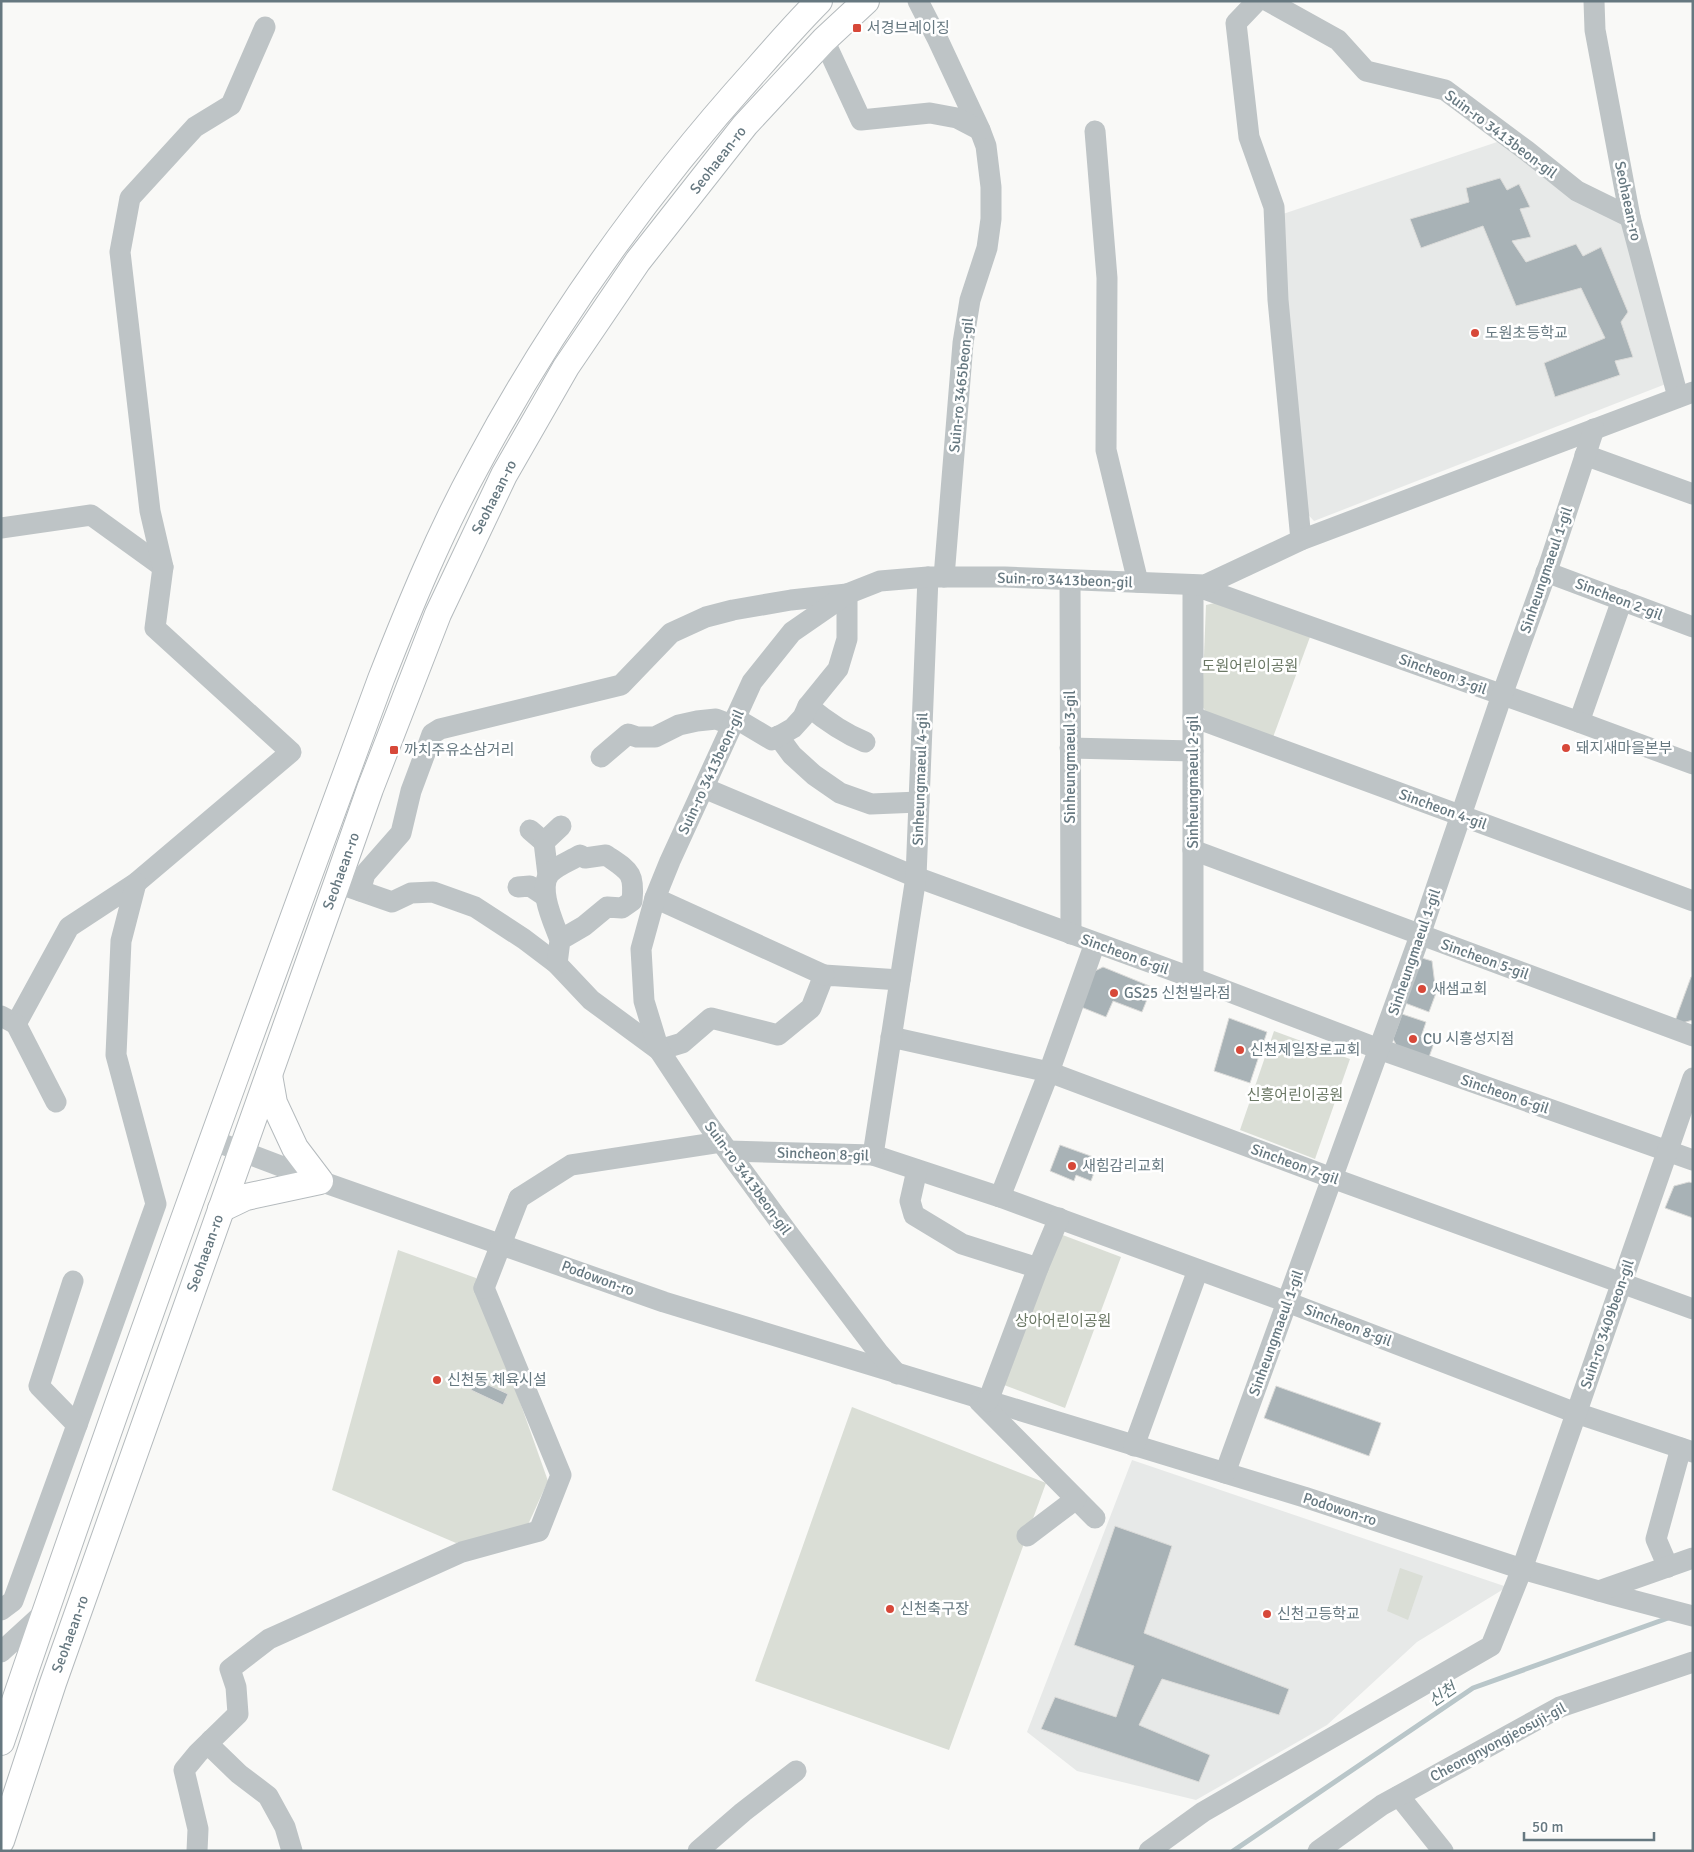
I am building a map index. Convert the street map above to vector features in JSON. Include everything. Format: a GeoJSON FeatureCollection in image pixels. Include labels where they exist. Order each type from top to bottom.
{"type":"FeatureCollection","features":[{"type":"Feature","properties":{"kind":"main road","name":"Seohaean-ro"},"geometry":{"type":"LineString","coordinates":[[1,1742],[212,1140],[381,679],[439,541],[477,464],[553,333],[666,174],[732,97],[819,1]]}},
{"type":"Feature","properties":{"kind":"main road","name":"Seohaean-ro"},"geometry":{"type":"LineString","coordinates":[[1,1841],[53,1683],[269,1075],[348,887],[370,789],[438,614],[513,458],[566,367],[638,261],[745,125],[824,40],[866,1]]}},
{"type":"Feature","properties":{"kind":"main road"},"geometry":{"type":"LineString","coordinates":[[221,1209],[246,1196],[320,1180],[295,1148],[274,1103],[269,1075]]}},
{"type":"Feature","properties":{"kind":"street","name":"Suin-ro 3465beon-gil"},"geometry":{"type":"LineString","coordinates":[[918,1],[980,130],[986,146],[991,187],[991,219],[987,248],[970,300],[963,343],[936,577]]}},
{"type":"Feature","properties":{"kind":"street"},"geometry":{"type":"LineString","coordinates":[[1256,1],[1236,23],[1249,137],[1274,207],[1278,300],[1300,540]]}},
{"type":"Feature","properties":{"kind":"street","name":"Suin-ro 3413beon-gil"},"geometry":{"type":"LineString","coordinates":[[1268,1],[1338,40],[1366,71],[1445,90],[1577,191],[1630,217]]}},
{"type":"Feature","properties":{"kind":"street","name":"Seohaean-ro"},"geometry":{"type":"LineString","coordinates":[[1594,1],[1595,30],[1630,217],[1686,394]]}},
{"type":"Feature","properties":{"kind":"street"},"geometry":{"type":"LineString","coordinates":[[56,1102],[9,1020],[69,927],[136,883],[290,752],[155,628],[163,567],[150,511],[120,252],[130,198],[195,127],[231,104],[265,27]]}},
{"type":"Feature","properties":{"kind":"street"},"geometry":{"type":"LineString","coordinates":[[824,40],[861,120],[930,113],[957,118],[980,130]]}},
{"type":"Feature","properties":{"kind":"street"},"geometry":{"type":"LineString","coordinates":[[1095,131],[1107,278],[1106,450],[1138,582]]}},
{"type":"Feature","properties":{"kind":"street","name":"Suin-ro 3413beon-gil"},"geometry":{"type":"LineString","coordinates":[[897,1374],[866,1336],[724,1147],[659,1050],[644,1001],[641,950],[655,898],[752,682],[792,632],[847,594],[880,581],[936,577],[1005,577],[1205,585],[1300,540],[1686,394]]}},
{"type":"Feature","properties":{"kind":"street","name":"Sinheungmaeul 1-gil"},"geometry":{"type":"LineString","coordinates":[[1225,1473],[1421,935],[1594,429]]}},
{"type":"Feature","properties":{"kind":"street"},"geometry":{"type":"LineString","coordinates":[[1585,455],[1693,494]]}},
{"type":"Feature","properties":{"kind":"street"},"geometry":{"type":"LineString","coordinates":[[1,528],[91,515],[163,567]]}},
{"type":"Feature","properties":{"kind":"street","name":"Sincheon 2-gil"},"geometry":{"type":"LineString","coordinates":[[1546,572],[1693,626]]}},
{"type":"Feature","properties":{"kind":"street","name":"Sinheungmaeul 4-gil"},"geometry":{"type":"LineString","coordinates":[[873,1155],[916,877],[919,802],[936,577]]}},
{"type":"Feature","properties":{"kind":"street","name":"Sinheungmaeul 3-gil"},"geometry":{"type":"LineString","coordinates":[[1070,580],[1071,934]]}},
{"type":"Feature","properties":{"kind":"street","name":"Sincheon 3-gil"},"geometry":{"type":"LineString","coordinates":[[1193,585],[1579,722],[1692,765]]}},
{"type":"Feature","properties":{"kind":"street","name":"Sinheungmaeul 2-gil"},"geometry":{"type":"LineString","coordinates":[[1193,585],[1193,978]]}},
{"type":"Feature","properties":{"kind":"street"},"geometry":{"type":"LineString","coordinates":[[348,887],[365,874],[401,834],[411,791],[432,734],[440,729],[621,685],[671,633],[706,617],[733,610],[791,600],[847,594],[847,640],[838,669],[808,706],[804,717],[793,728],[772,740],[734,721],[716,719],[697,720],[679,725],[655,737],[637,737],[628,734],[601,757]]}},
{"type":"Feature","properties":{"kind":"street"},"geometry":{"type":"LineString","coordinates":[[1579,722],[1622,600]]}},
{"type":"Feature","properties":{"kind":"street"},"geometry":{"type":"LineString","coordinates":[[808,706],[845,734],[865,742]]}},
{"type":"Feature","properties":{"kind":"street","name":"Sincheon 4-gil"},"geometry":{"type":"LineString","coordinates":[[1193,718],[1693,901]]}},
{"type":"Feature","properties":{"kind":"street"},"geometry":{"type":"LineString","coordinates":[[778,736],[792,755],[814,775],[840,793],[871,804],[919,802]]}},
{"type":"Feature","properties":{"kind":"street"},"geometry":{"type":"LineString","coordinates":[[1070,748],[1193,752]]}},
{"type":"Feature","properties":{"kind":"street","name":"Sincheon 6-gil"},"geometry":{"type":"LineString","coordinates":[[704,788],[916,877],[1193,978],[1379,1049],[1693,1160]]}},
{"type":"Feature","properties":{"kind":"street"},"geometry":{"type":"LineString","coordinates":[[557,964],[560,940],[537,836],[561,826]]}},
{"type":"Feature","properties":{"kind":"street","name":"Sincheon 5-gil"},"geometry":{"type":"LineString","coordinates":[[1193,850],[1693,1036]]}},
{"type":"Feature","properties":{"kind":"street"},"geometry":{"type":"LineString","coordinates":[[547,885],[558,866],[580,856],[585,858],[606,855],[625,868],[634,882],[632,901],[622,908],[607,907],[584,926],[560,940]]}},
{"type":"Feature","properties":{"kind":"street"},"geometry":{"type":"LineString","coordinates":[[1,1610],[13,1601],[156,1204],[116,1055],[121,941],[136,883]]}},
{"type":"Feature","properties":{"kind":"street"},"geometry":{"type":"LineString","coordinates":[[518,887],[547,885]]}},
{"type":"Feature","properties":{"kind":"street"},"geometry":{"type":"LineString","coordinates":[[348,887],[392,902],[411,894],[434,892],[475,907],[557,964],[591,1000],[659,1050],[682,1042],[712,1018],[778,1035],[811,1008],[824,975]]}},
{"type":"Feature","properties":{"kind":"street"},"geometry":{"type":"LineString","coordinates":[[655,898],[824,975],[900,980]]}},
{"type":"Feature","properties":{"kind":"street"},"geometry":{"type":"LineString","coordinates":[[1000,1197],[1049,1072],[1095,943]]}},
{"type":"Feature","properties":{"kind":"street","name":"Sincheon 7-gil"},"geometry":{"type":"LineString","coordinates":[[891,1037],[1049,1072],[1693,1310]]}},
{"type":"Feature","properties":{"kind":"street","name":"Suin-ro 3409beon-gil"},"geometry":{"type":"LineString","coordinates":[[1149,1851],[1203,1812],[1491,1646],[1522,1569],[1693,1078]]}},
{"type":"Feature","properties":{"kind":"street","name":"Podowon-ro"},"geometry":{"type":"LineString","coordinates":[[212,1140],[664,1302],[1304,1497],[1522,1569],[1693,1616]]}},
{"type":"Feature","properties":{"kind":"street","name":"Sincheon 8-gil"},"geometry":{"type":"LineString","coordinates":[[211,1740],[238,1714],[236,1687],[230,1669],[269,1639],[462,1552],[539,1531],[561,1475],[484,1288],[519,1198],[571,1165],[724,1147],[873,1155],[1059,1218],[1287,1302],[1576,1413],[1687,1450]]}},
{"type":"Feature","properties":{"kind":"street"},"geometry":{"type":"LineString","coordinates":[[917,1170],[910,1201],[914,1215],[962,1244],[1038,1268]]}},
{"type":"Feature","properties":{"kind":"street"},"geometry":{"type":"LineString","coordinates":[[1059,1218],[982,1400],[1095,1518]]}},
{"type":"Feature","properties":{"kind":"street"},"geometry":{"type":"LineString","coordinates":[[1134,1446],[1198,1270]]}},
{"type":"Feature","properties":{"kind":"street"},"geometry":{"type":"LineString","coordinates":[[74,1281],[39,1386],[77,1424]]}},
{"type":"Feature","properties":{"kind":"street"},"geometry":{"type":"LineString","coordinates":[[1668,1567],[1656,1539],[1687,1450]]}},
{"type":"Feature","properties":{"kind":"street"},"geometry":{"type":"LineString","coordinates":[[1027,1536],[1076,1499]]}},
{"type":"Feature","properties":{"kind":"street"},"geometry":{"type":"LineString","coordinates":[[1606,1593],[1693,1558]]}},
{"type":"Feature","properties":{"kind":"street"},"geometry":{"type":"LineString","coordinates":[[1,1652],[46,1611]]}},
{"type":"Feature","properties":{"kind":"street","name":"Cheongnyongjeosuji-gil"},"geometry":{"type":"LineString","coordinates":[[1318,1851],[1382,1805],[1560,1707],[1693,1662]]}},
{"type":"Feature","properties":{"kind":"street"},"geometry":{"type":"LineString","coordinates":[[197,1851],[198,1829],[184,1770],[211,1740]]}},
{"type":"Feature","properties":{"kind":"street"},"geometry":{"type":"LineString","coordinates":[[211,1740],[210,1746],[239,1774],[268,1796],[284,1827],[292,1851]]}},
{"type":"Feature","properties":{"kind":"street"},"geometry":{"type":"LineString","coordinates":[[698,1851],[743,1812],[796,1771]]}},
{"type":"Feature","properties":{"kind":"street"},"geometry":{"type":"LineString","coordinates":[[1399,1796],[1443,1851]]}},
{"type":"Feature","properties":{"kind":"shaded area","name":"도원초등학교"},"geometry":{"type":"Polygon","coordinates":[[[1503,140],[1625,223],[1676,380],[1314,521],[1301,507],[1280,215],[1503,140]]]}},
{"type":"Feature","properties":{"kind":"shaded area","name":"신천고등학교"},"geometry":{"type":"Polygon","coordinates":[[[1132,1460],[1507,1587],[1417,1642],[1327,1725],[1196,1800],[1077,1771],[1027,1732],[1132,1460]]]}},
{"type":"Feature","properties":{"kind":"green space","name":"도원어린이공원"},"geometry":{"type":"Polygon","coordinates":[[[1219,602],[1310,637],[1272,740],[1212,721],[1202,706],[1206,605],[1219,602]]]}},
{"type":"Feature","properties":{"kind":"green space","name":"신흥어린이공원"},"geometry":{"type":"Polygon","coordinates":[[[1274,1031],[1350,1059],[1315,1159],[1240,1130],[1274,1031]]]}},
{"type":"Feature","properties":{"kind":"green space","name":"상아어린이공원"},"geometry":{"type":"Polygon","coordinates":[[[1060,1234],[1121,1257],[1065,1408],[1004,1385],[1060,1234]]]}},
{"type":"Feature","properties":{"kind":"green space","name":"신천동 체육시설"},"geometry":{"type":"Polygon","coordinates":[[[398,1250],[476,1278],[548,1481],[526,1529],[456,1543],[332,1490],[398,1250]]]}},
{"type":"Feature","properties":{"kind":"green space","name":"신천축구장"},"geometry":{"type":"Polygon","coordinates":[[[852,1407],[1046,1483],[949,1750],[755,1681],[852,1407]]]}},
{"type":"Feature","properties":{"kind":"green space"},"geometry":{"type":"Polygon","coordinates":[[[1400,1568],[1423,1576],[1408,1620],[1387,1611],[1400,1568]]]}},
{"type":"Feature","properties":{"kind":"building"},"geometry":{"type":"Polygon","coordinates":[[[1500,178],[1507,190],[1519,184],[1530,207],[1520,209],[1531,237],[1512,241],[1526,262],[1576,244],[1583,256],[1601,247],[1628,312],[1621,322],[1633,357],[1615,361],[1620,375],[1555,397],[1544,363],[1605,338],[1581,288],[1516,306],[1483,226],[1421,248],[1410,219],[1469,202],[1466,188],[1500,178]]]}},
{"type":"Feature","properties":{"kind":"building"},"geometry":{"type":"Polygon","coordinates":[[[1422,958],[1432,961],[1436,993],[1429,1012],[1405,1003],[1422,958]]]}},
{"type":"Feature","properties":{"kind":"building"},"geometry":{"type":"Polygon","coordinates":[[[1103,967],[1152,987],[1142,1012],[1113,1001],[1106,1017],[1081,1007],[1093,972],[1103,967]]]}},
{"type":"Feature","properties":{"kind":"building"},"geometry":{"type":"Polygon","coordinates":[[[1691,977],[1693,977],[1693,1020],[1682,1023],[1675,1021],[1691,977]]]}},
{"type":"Feature","properties":{"kind":"building"},"geometry":{"type":"Polygon","coordinates":[[[1402,1014],[1426,1022],[1421,1037],[1434,1043],[1428,1060],[1399,1050],[1393,1039],[1402,1014]]]}},
{"type":"Feature","properties":{"kind":"building"},"geometry":{"type":"Polygon","coordinates":[[[1229,1018],[1267,1032],[1250,1083],[1214,1071],[1229,1018]]]}},
{"type":"Feature","properties":{"kind":"building"},"geometry":{"type":"Polygon","coordinates":[[[1060,1145],[1099,1159],[1091,1181],[1076,1175],[1074,1181],[1050,1171],[1060,1145]]]}},
{"type":"Feature","properties":{"kind":"building"},"geometry":{"type":"Polygon","coordinates":[[[1689,1182],[1693,1183],[1693,1218],[1665,1208],[1674,1186],[1689,1182]]]}},
{"type":"Feature","properties":{"kind":"building"},"geometry":{"type":"Polygon","coordinates":[[[475,1379],[508,1394],[503,1405],[471,1390],[475,1379]]]}},
{"type":"Feature","properties":{"kind":"building"},"geometry":{"type":"Polygon","coordinates":[[[1276,1386],[1381,1423],[1369,1456],[1264,1418],[1276,1386]]]}},
{"type":"Feature","properties":{"kind":"building"},"geometry":{"type":"Polygon","coordinates":[[[1115,1526],[1172,1546],[1144,1633],[1289,1689],[1279,1715],[1162,1679],[1139,1725],[1210,1755],[1199,1782],[1041,1729],[1055,1697],[1116,1717],[1134,1666],[1074,1645],[1115,1526]]]}},
{"type":"Feature","properties":{"kind":"waterway","name":"신천"},"geometry":{"type":"LineString","coordinates":[[1233,1851],[1473,1688],[1671,1617]]}},
{"type":"Feature","properties":{"kind":"place","name":"서경브레이징"},"geometry":{"type":"Point","coordinates":[857,28]}},
{"type":"Feature","properties":{"kind":"place","name":"도원초등학교"},"geometry":{"type":"Point","coordinates":[1475,333]}},
{"type":"Feature","properties":{"kind":"place","name":"돼지새마을본부"},"geometry":{"type":"Point","coordinates":[1566,748]}},
{"type":"Feature","properties":{"kind":"place","name":"까치주유소삼거리"},"geometry":{"type":"Point","coordinates":[394,750]}},
{"type":"Feature","properties":{"kind":"place","name":"새샘교회"},"geometry":{"type":"Point","coordinates":[1422,989]}},
{"type":"Feature","properties":{"kind":"place","name":"GS25 신천빌라점"},"geometry":{"type":"Point","coordinates":[1114,993]}},
{"type":"Feature","properties":{"kind":"place","name":"CU 시흥성지점"},"geometry":{"type":"Point","coordinates":[1413,1039]}},
{"type":"Feature","properties":{"kind":"place","name":"신천제일장로교회"},"geometry":{"type":"Point","coordinates":[1240,1050]}},
{"type":"Feature","properties":{"kind":"place","name":"새힘감리교회"},"geometry":{"type":"Point","coordinates":[1072,1166]}},
{"type":"Feature","properties":{"kind":"place","name":"신천동 체육시설"},"geometry":{"type":"Point","coordinates":[437,1380]}},
{"type":"Feature","properties":{"kind":"place","name":"신천축구장"},"geometry":{"type":"Point","coordinates":[890,1609]}},
{"type":"Feature","properties":{"kind":"place","name":"신천고등학교"},"geometry":{"type":"Point","coordinates":[1267,1614]}}]}
